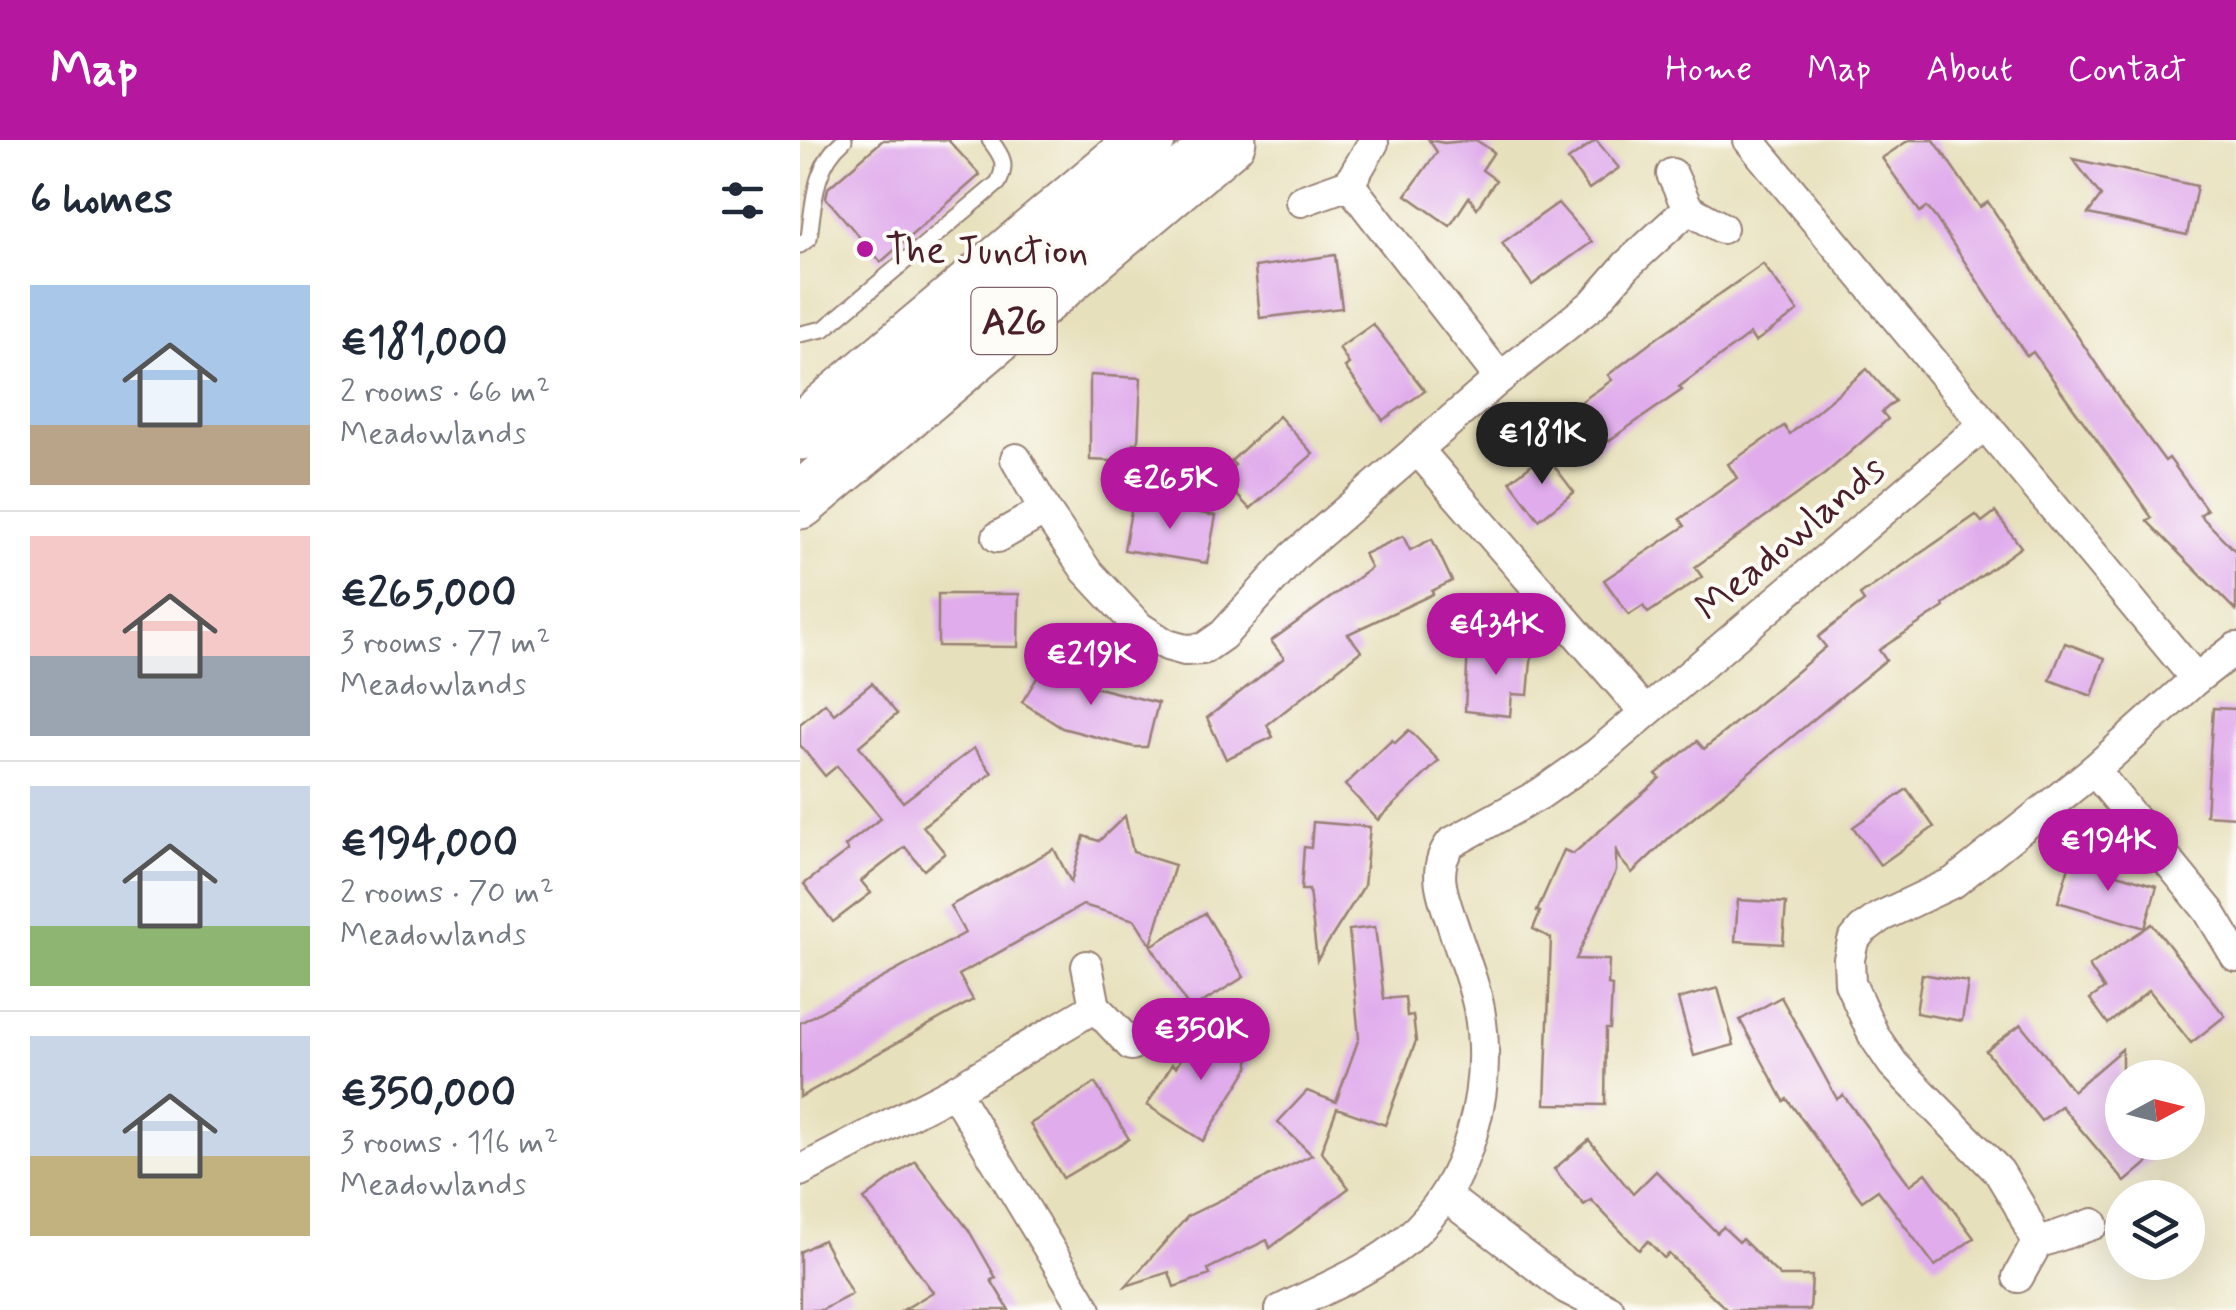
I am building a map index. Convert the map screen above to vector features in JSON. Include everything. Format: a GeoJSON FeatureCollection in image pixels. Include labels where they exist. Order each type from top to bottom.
{"type":"FeatureCollection","features":[{"type":"Feature","properties":{"kind":"highway","name":"A26"},"geometry":{"type":"LineString","coordinates":[[800,432],[1147,140]]}},
{"type":"Feature","properties":{"kind":"highway","name":"A26"},"geometry":{"type":"LineString","coordinates":[[800,501],[1228,140]]}},
{"type":"Feature","properties":{"kind":"street"},"geometry":{"type":"LineString","coordinates":[[1301,201],[1348,184],[1373,143]]}},
{"type":"Feature","properties":{"kind":"street"},"geometry":{"type":"LineString","coordinates":[[1761,144],[2196,680]]}},
{"type":"Feature","properties":{"kind":"street"},"geometry":{"type":"LineString","coordinates":[[1672,174],[1688,209],[1722,228]]}},
{"type":"Feature","properties":{"kind":"street"},"geometry":{"type":"LineString","coordinates":[[1348,184],[1500,378]]}},
{"type":"Feature","properties":{"kind":"street"},"geometry":{"type":"LineString","coordinates":[[1016,459],[1086,570],[1139,628],[1168,645],[1194,650],[1212,644],[1294,556],[1500,378],[1593,304],[1627,265],[1688,209]]}},
{"type":"Feature","properties":{"kind":"street","name":"Meadowlands"},"geometry":{"type":"LineString","coordinates":[[1281,1310],[1405,1242],[1445,1196],[1475,1120],[1482,1089],[1483,1057],[1478,1004],[1441,888],[1443,854],[1451,842],[1568,776],[1985,424]]}},
{"type":"Feature","properties":{"kind":"street"},"geometry":{"type":"LineString","coordinates":[[1418,450],[1644,711]]}},
{"type":"Feature","properties":{"kind":"street"},"geometry":{"type":"LineString","coordinates":[[998,537],[1045,510]]}},
{"type":"Feature","properties":{"kind":"street"},"geometry":{"type":"LineString","coordinates":[[2037,1243],[1999,1172],[1904,1075],[1874,1036],[1850,983],[1853,940],[1880,917],[1954,882],[2094,770],[2236,648]]}},
{"type":"Feature","properties":{"kind":"street"},"geometry":{"type":"LineString","coordinates":[[2094,770],[2210,911],[2236,956]]}},
{"type":"Feature","properties":{"kind":"street"},"geometry":{"type":"LineString","coordinates":[[1087,966],[1096,1007],[1132,1045]]}},
{"type":"Feature","properties":{"kind":"street"},"geometry":{"type":"LineString","coordinates":[[800,1172],[954,1091],[1096,1007]]}},
{"type":"Feature","properties":{"kind":"street"},"geometry":{"type":"LineString","coordinates":[[954,1091],[1086,1310]]}},
{"type":"Feature","properties":{"kind":"street"},"geometry":{"type":"LineString","coordinates":[[1445,1196],[1566,1288],[1610,1310]]}},
{"type":"Feature","properties":{"kind":"street"},"geometry":{"type":"LineString","coordinates":[[2018,1277],[2037,1243],[2094,1224]]}},
{"type":"Feature","properties":{"kind":"lane"},"geometry":{"type":"LineString","coordinates":[[800,244],[809,238],[816,178],[844,140]]}},
{"type":"Feature","properties":{"kind":"lane"},"geometry":{"type":"LineString","coordinates":[[800,334],[824,328],[998,183],[1004,171],[1003,157],[990,140]]}},
{"type":"Feature","properties":{"kind":"building"},"geometry":{"type":"Polygon","coordinates":[[[883,140],[948,140],[980,175],[881,262],[826,198],[828,188],[883,140]]]}},
{"type":"Feature","properties":{"kind":"building"},"geometry":{"type":"Polygon","coordinates":[[[1429,140],[1476,140],[1494,152],[1482,170],[1496,180],[1477,208],[1469,197],[1450,226],[1406,195],[1437,152],[1429,140]]]}},
{"type":"Feature","properties":{"kind":"building"},"geometry":{"type":"Polygon","coordinates":[[[1596,140],[1619,168],[1589,189],[1568,160],[1596,140]]]}},
{"type":"Feature","properties":{"kind":"building"},"geometry":{"type":"Polygon","coordinates":[[[1909,140],[1934,140],[1980,207],[1988,202],[2123,404],[2207,510],[2200,515],[2236,552],[2236,611],[2147,521],[2152,518],[2033,352],[2027,356],[1937,220],[1927,207],[1920,212],[1882,158],[1909,140]]]}},
{"type":"Feature","properties":{"kind":"building"},"geometry":{"type":"Polygon","coordinates":[[[2073,159],[2197,186],[2187,235],[2088,214],[2101,196],[2073,159]]]}},
{"type":"Feature","properties":{"kind":"building"},"geometry":{"type":"Polygon","coordinates":[[[1558,203],[1592,242],[1532,285],[1502,243],[1558,203]]]}},
{"type":"Feature","properties":{"kind":"building"},"geometry":{"type":"Polygon","coordinates":[[[1335,255],[1342,308],[1260,318],[1255,267],[1335,255]]]}},
{"type":"Feature","properties":{"kind":"building"},"geometry":{"type":"Polygon","coordinates":[[[1763,264],[1798,311],[1755,342],[1750,334],[1679,387],[1682,390],[1582,459],[1555,420],[1612,380],[1608,375],[1661,335],[1763,264]]]}},
{"type":"Feature","properties":{"kind":"building"},"geometry":{"type":"Polygon","coordinates":[[[1373,324],[1425,391],[1383,420],[1345,367],[1349,364],[1339,348],[1373,324]]]}},
{"type":"Feature","properties":{"kind":"building"},"geometry":{"type":"Polygon","coordinates":[[[1867,369],[1895,401],[1882,412],[1888,419],[1825,474],[1695,567],[1702,577],[1648,613],[1643,606],[1629,615],[1604,580],[1685,526],[1680,519],[1737,478],[1728,464],[1784,426],[1790,434],[1867,369]]]}},
{"type":"Feature","properties":{"kind":"building"},"geometry":{"type":"Polygon","coordinates":[[[1090,375],[1141,378],[1138,443],[1133,443],[1132,462],[1090,460],[1090,375]]]}},
{"type":"Feature","properties":{"kind":"building"},"geometry":{"type":"Polygon","coordinates":[[[1279,416],[1313,454],[1250,509],[1221,478],[1235,465],[1231,461],[1279,416]]]}},
{"type":"Feature","properties":{"kind":"building"},"geometry":{"type":"Polygon","coordinates":[[[1545,454],[1574,492],[1539,520],[1510,481],[1545,454]]]}},
{"type":"Feature","properties":{"kind":"building"},"geometry":{"type":"Polygon","coordinates":[[[1133,500],[1216,516],[1207,563],[1124,550],[1133,500]]]}},
{"type":"Feature","properties":{"kind":"building"},"geometry":{"type":"Polygon","coordinates":[[[1995,512],[2021,547],[1944,607],[1879,650],[1886,660],[1670,837],[1632,873],[1616,848],[1616,871],[1576,959],[1609,960],[1608,985],[1612,986],[1610,1029],[1606,1029],[1605,1105],[1545,1104],[1551,938],[1533,929],[1564,850],[1573,854],[1660,778],[1656,774],[1697,741],[1704,749],[1826,647],[1818,637],[1864,601],[1860,595],[1976,515],[1982,522],[1995,512]]]}},
{"type":"Feature","properties":{"kind":"building"},"geometry":{"type":"Polygon","coordinates":[[[1403,536],[1410,550],[1432,539],[1452,581],[1348,634],[1361,651],[1267,725],[1273,737],[1226,759],[1207,718],[1284,658],[1271,641],[1371,568],[1364,554],[1403,536]]]}},
{"type":"Feature","properties":{"kind":"building"},"geometry":{"type":"Polygon","coordinates":[[[938,594],[1019,594],[1018,647],[938,646],[938,594]]]}},
{"type":"Feature","properties":{"kind":"building"},"geometry":{"type":"Polygon","coordinates":[[[2065,643],[2105,658],[2092,696],[2050,680],[2065,643]]]}},
{"type":"Feature","properties":{"kind":"building"},"geometry":{"type":"Polygon","coordinates":[[[1468,644],[1532,650],[1528,695],[1512,694],[1510,716],[1465,711],[1468,644]]]}},
{"type":"Feature","properties":{"kind":"building"},"geometry":{"type":"Polygon","coordinates":[[[1048,660],[1086,685],[1158,703],[1147,747],[1062,728],[1022,702],[1048,660]]]}},
{"type":"Feature","properties":{"kind":"building"},"geometry":{"type":"Polygon","coordinates":[[[872,683],[897,714],[859,746],[903,802],[974,748],[992,773],[923,826],[945,853],[924,870],[905,847],[861,881],[871,893],[833,922],[804,884],[848,851],[845,846],[881,818],[837,766],[825,776],[800,745],[800,724],[825,703],[834,714],[872,683]]]}},
{"type":"Feature","properties":{"kind":"building"},"geometry":{"type":"Polygon","coordinates":[[[2213,708],[2236,709],[2236,817],[2206,815],[2213,708]]]}},
{"type":"Feature","properties":{"kind":"building"},"geometry":{"type":"Polygon","coordinates":[[[1409,730],[1439,761],[1378,820],[1345,785],[1392,740],[1395,743],[1409,730]]]}},
{"type":"Feature","properties":{"kind":"building"},"geometry":{"type":"Polygon","coordinates":[[[1907,789],[1934,827],[1880,865],[1853,827],[1907,789]]]}},
{"type":"Feature","properties":{"kind":"building"},"geometry":{"type":"Polygon","coordinates":[[[1125,816],[1133,852],[1175,865],[1151,945],[1135,920],[1083,905],[959,975],[973,1000],[800,1097],[800,1023],[965,933],[950,906],[1054,849],[1071,882],[1084,836],[1099,841],[1125,816]]]}},
{"type":"Feature","properties":{"kind":"building"},"geometry":{"type":"Polygon","coordinates":[[[1313,822],[1370,827],[1364,886],[1317,960],[1309,890],[1301,890],[1304,847],[1311,848],[1313,822]]]}},
{"type":"Feature","properties":{"kind":"building"},"geometry":{"type":"Polygon","coordinates":[[[2071,860],[2157,886],[2145,928],[2058,902],[2071,860]]]}},
{"type":"Feature","properties":{"kind":"building"},"geometry":{"type":"Polygon","coordinates":[[[1738,900],[1786,903],[1783,944],[1735,941],[1738,900]]]}},
{"type":"Feature","properties":{"kind":"building"},"geometry":{"type":"Polygon","coordinates":[[[1205,913],[1244,977],[1190,1010],[1151,946],[1205,913]]]}},
{"type":"Feature","properties":{"kind":"building"},"geometry":{"type":"Polygon","coordinates":[[[2152,924],[2225,1016],[2191,1043],[2149,990],[2108,1024],[2090,999],[2104,989],[2089,966],[2152,924]]]}},
{"type":"Feature","properties":{"kind":"building"},"geometry":{"type":"Polygon","coordinates":[[[1375,927],[1384,999],[1405,997],[1407,1016],[1413,1015],[1416,1041],[1385,1125],[1337,1108],[1321,1151],[1349,1188],[1270,1248],[1267,1240],[1208,1269],[1210,1275],[1174,1287],[1169,1272],[1126,1286],[1188,1216],[1312,1155],[1278,1122],[1307,1091],[1336,1102],[1359,1038],[1349,930],[1375,927]]]}},
{"type":"Feature","properties":{"kind":"building"},"geometry":{"type":"Polygon","coordinates":[[[1922,974],[1968,982],[1962,1021],[1916,1013],[1922,974]]]}},
{"type":"Feature","properties":{"kind":"building"},"geometry":{"type":"Polygon","coordinates":[[[1718,988],[1734,1045],[1694,1056],[1678,999],[1718,988]]]}},
{"type":"Feature","properties":{"kind":"building"},"geometry":{"type":"Polygon","coordinates":[[[1781,997],[1837,1099],[1843,1095],[1910,1185],[1926,1173],[1974,1238],[1935,1266],[1878,1190],[1862,1201],[1787,1099],[1784,1101],[1740,1020],[1781,997]]]}},
{"type":"Feature","properties":{"kind":"building"},"geometry":{"type":"Polygon","coordinates":[[[2021,1024],[2073,1091],[2105,1064],[2105,1158],[2061,1106],[2041,1121],[1986,1051],[2021,1024]]]}},
{"type":"Feature","properties":{"kind":"building"},"geometry":{"type":"Polygon","coordinates":[[[1203,1025],[1249,1056],[1249,1067],[1203,1141],[1147,1105],[1172,1064],[1176,1067],[1203,1025]]]}},
{"type":"Feature","properties":{"kind":"building"},"geometry":{"type":"Polygon","coordinates":[[[2122,1049],[2122,1060],[2109,1060],[2122,1049]]]}},
{"type":"Feature","properties":{"kind":"building"},"geometry":{"type":"Polygon","coordinates":[[[1095,1083],[1129,1139],[1063,1178],[1030,1124],[1095,1083]]]}},
{"type":"Feature","properties":{"kind":"building"},"geometry":{"type":"Polygon","coordinates":[[[1589,1140],[1633,1194],[1656,1171],[1717,1233],[1723,1227],[1739,1242],[1742,1239],[1780,1276],[1812,1276],[1810,1310],[1727,1310],[1669,1254],[1664,1258],[1648,1241],[1639,1250],[1591,1200],[1584,1205],[1554,1169],[1589,1140]]]}},
{"type":"Feature","properties":{"kind":"building"},"geometry":{"type":"Polygon","coordinates":[[[2106,1160],[2151,1160],[2127,1180],[2106,1160]]]}},
{"type":"Feature","properties":{"kind":"building"},"geometry":{"type":"Polygon","coordinates":[[[915,1161],[968,1229],[1009,1310],[903,1310],[933,1292],[864,1199],[915,1161]]]}},
{"type":"Feature","properties":{"kind":"building"},"geometry":{"type":"Polygon","coordinates":[[[823,1240],[852,1294],[822,1310],[800,1310],[800,1252],[823,1240]]]}},
{"type":"Feature","properties":{"kind":"place","name":"The Junction"},"geometry":{"type":"Point","coordinates":[865,249]}}]}
